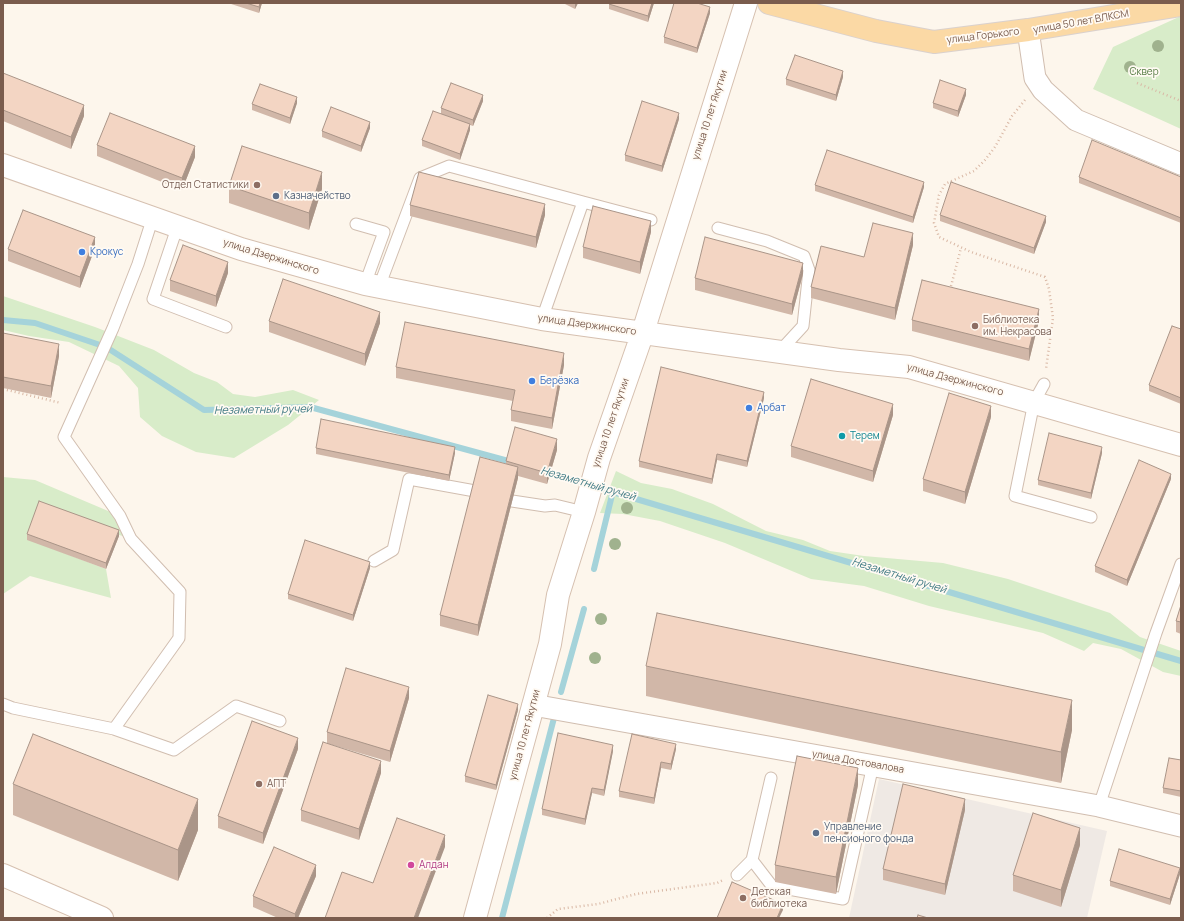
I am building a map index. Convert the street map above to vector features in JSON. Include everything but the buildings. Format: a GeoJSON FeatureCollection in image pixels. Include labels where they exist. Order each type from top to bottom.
{"type":"FeatureCollection","features":[{"type":"Feature","properties":{"kind":"main road","name":"улица Горького"},"geometry":{"type":"LineString","coordinates":[[769,3],[876,31],[934,42],[1028,30]]}},
{"type":"Feature","properties":{"kind":"main road","name":"улица 50 лет ВЛКСМ"},"geometry":{"type":"LineString","coordinates":[[1028,30],[1181,5]]}},
{"type":"Feature","properties":{"kind":"street","name":"улица 10 лет Якутии"},"geometry":{"type":"LineString","coordinates":[[476,918],[550,644],[558,595],[599,458],[643,332],[746,3]]}},
{"type":"Feature","properties":{"kind":"street","name":"улица Горького"},"geometry":{"type":"LineString","coordinates":[[1028,30],[1035,78],[1043,90],[1076,120],[1181,164]]}},
{"type":"Feature","properties":{"kind":"street","name":"улица Дзержинского"},"geometry":{"type":"LineString","coordinates":[[3,165],[178,225],[241,249],[372,286],[542,319],[839,360],[909,367],[1039,393],[1181,445]]}},
{"type":"Feature","properties":{"kind":"street","name":"улица Достовалова"},"geometry":{"type":"LineString","coordinates":[[533,705],[1098,806],[1181,826]]}},
{"type":"Feature","properties":{"kind":"street"},"geometry":{"type":"LineString","coordinates":[[3,875],[102,918]]}},
{"type":"Feature","properties":{"kind":"lane"},"geometry":{"type":"LineString","coordinates":[[372,286],[420,178],[449,166],[651,220]]}},
{"type":"Feature","properties":{"kind":"lane"},"geometry":{"type":"LineString","coordinates":[[542,319],[583,202]]}},
{"type":"Feature","properties":{"kind":"lane"},"geometry":{"type":"LineString","coordinates":[[114,728],[179,638],[180,592],[132,539],[120,516],[64,437],[113,328],[138,264],[154,217]]}},
{"type":"Feature","properties":{"kind":"lane"},"geometry":{"type":"LineString","coordinates":[[356,224],[384,232],[372,286]]}},
{"type":"Feature","properties":{"kind":"lane"},"geometry":{"type":"LineString","coordinates":[[178,225],[153,299],[226,327]]}},
{"type":"Feature","properties":{"kind":"lane"},"geometry":{"type":"LineString","coordinates":[[718,228],[767,241],[804,256],[809,270],[803,326],[780,351]]}},
{"type":"Feature","properties":{"kind":"lane"},"geometry":{"type":"LineString","coordinates":[[1039,393],[1015,496],[1091,517]]}},
{"type":"Feature","properties":{"kind":"lane"},"geometry":{"type":"LineString","coordinates":[[374,561],[393,550],[409,479],[475,491]]}},
{"type":"Feature","properties":{"kind":"lane"},"geometry":{"type":"LineString","coordinates":[[512,501],[545,506],[587,502]]}},
{"type":"Feature","properties":{"kind":"lane"},"geometry":{"type":"LineString","coordinates":[[1098,806],[1143,670],[1181,564]]}},
{"type":"Feature","properties":{"kind":"lane"},"geometry":{"type":"LineString","coordinates":[[3,704],[13,708],[114,728],[174,750],[236,706],[280,721]]}},
{"type":"Feature","properties":{"kind":"lane"},"geometry":{"type":"LineString","coordinates":[[752,860],[772,886],[843,899],[873,765]]}},
{"type":"Feature","properties":{"kind":"lane"},"geometry":{"type":"LineString","coordinates":[[737,875],[752,860],[770,778]]}},
{"type":"Feature","properties":{"kind":"path"},"geometry":{"type":"LineString","coordinates":[[1137,83],[1181,101]]}},
{"type":"Feature","properties":{"kind":"path"},"geometry":{"type":"LineString","coordinates":[[1039,393],[1053,318],[1049,289],[1045,277],[961,248],[939,237],[934,223],[939,195],[945,184],[974,170],[985,160],[995,147],[1012,116],[1022,102],[1043,90]]}},
{"type":"Feature","properties":{"kind":"path"},"geometry":{"type":"LineString","coordinates":[[949,292],[961,248]]}},
{"type":"Feature","properties":{"kind":"path"},"geometry":{"type":"LineString","coordinates":[[3,389],[77,407]]}},
{"type":"Feature","properties":{"kind":"path"},"geometry":{"type":"LineString","coordinates":[[546,918],[558,909],[598,904],[636,894],[716,883],[737,875]]}},
{"type":"Feature","properties":{"kind":"shaded area"},"geometry":{"type":"Polygon","coordinates":[[[879,779],[1107,831],[1087,918],[849,918],[879,779]]]}},
{"type":"Feature","properties":{"kind":"green space","name":"Сквер"},"geometry":{"type":"Polygon","coordinates":[[[1181,16],[1181,129],[1093,89],[1113,47],[1181,16]]]}},
{"type":"Feature","properties":{"kind":"green space"},"geometry":{"type":"Polygon","coordinates":[[[3,296],[95,327],[154,350],[194,373],[217,382],[233,394],[255,397],[293,390],[319,400],[288,425],[234,458],[196,452],[162,436],[140,417],[138,388],[119,366],[69,342],[29,336],[3,330],[3,296]]]}},
{"type":"Feature","properties":{"kind":"green space"},"geometry":{"type":"Polygon","coordinates":[[[616,471],[641,483],[672,489],[713,504],[766,531],[803,540],[830,551],[864,556],[943,563],[1008,579],[1110,613],[1140,637],[1181,651],[1181,676],[1163,672],[1121,649],[1093,643],[1084,651],[1043,633],[929,606],[864,586],[811,579],[725,543],[660,521],[623,514],[600,513],[616,471]]]}},
{"type":"Feature","properties":{"kind":"green space"},"geometry":{"type":"Polygon","coordinates":[[[3,477],[35,480],[120,516],[131,539],[39,507],[27,539],[106,569],[111,598],[30,576],[3,594],[3,477]]]}},
{"type":"Feature","properties":{"kind":"waterway","name":"Незаметный ручей"},"geometry":{"type":"LineString","coordinates":[[3,320],[35,323],[106,347],[204,410],[310,407],[512,462]]}},
{"type":"Feature","properties":{"kind":"waterway","name":"Незаметный ручей"},"geometry":{"type":"LineString","coordinates":[[542,471],[1181,661]]}},
{"type":"Feature","properties":{"kind":"waterway"},"geometry":{"type":"LineString","coordinates":[[594,569],[613,491]]}},
{"type":"Feature","properties":{"kind":"waterway"},"geometry":{"type":"LineString","coordinates":[[561,692],[584,609]]}},
{"type":"Feature","properties":{"kind":"waterway"},"geometry":{"type":"LineString","coordinates":[[502,918],[554,718]]}},
{"type":"Feature","properties":{"kind":"place","name":"Отдел Статистики"},"geometry":{"type":"Point","coordinates":[257,185]}},
{"type":"Feature","properties":{"kind":"place","name":"Казначейство"},"geometry":{"type":"Point","coordinates":[276,196]}},
{"type":"Feature","properties":{"kind":"place","name":"Крокус"},"geometry":{"type":"Point","coordinates":[82,252]}},
{"type":"Feature","properties":{"kind":"place","name":"Библиотека им. Некрасова"},"geometry":{"type":"Point","coordinates":[975,326]}},
{"type":"Feature","properties":{"kind":"place","name":"Берёзка"},"geometry":{"type":"Point","coordinates":[532,381]}},
{"type":"Feature","properties":{"kind":"place","name":"Арбат"},"geometry":{"type":"Point","coordinates":[749,408]}},
{"type":"Feature","properties":{"kind":"place","name":"Терем"},"geometry":{"type":"Point","coordinates":[842,436]}},
{"type":"Feature","properties":{"kind":"place","name":"АПТ"},"geometry":{"type":"Point","coordinates":[259,784]}},
{"type":"Feature","properties":{"kind":"place","name":"Управление пенсионого фонда"},"geometry":{"type":"Point","coordinates":[816,833]}},
{"type":"Feature","properties":{"kind":"place","name":"Алдан"},"geometry":{"type":"Point","coordinates":[411,865]}},
{"type":"Feature","properties":{"kind":"place","name":"Детская библиотека"},"geometry":{"type":"Point","coordinates":[743,898]}}]}
